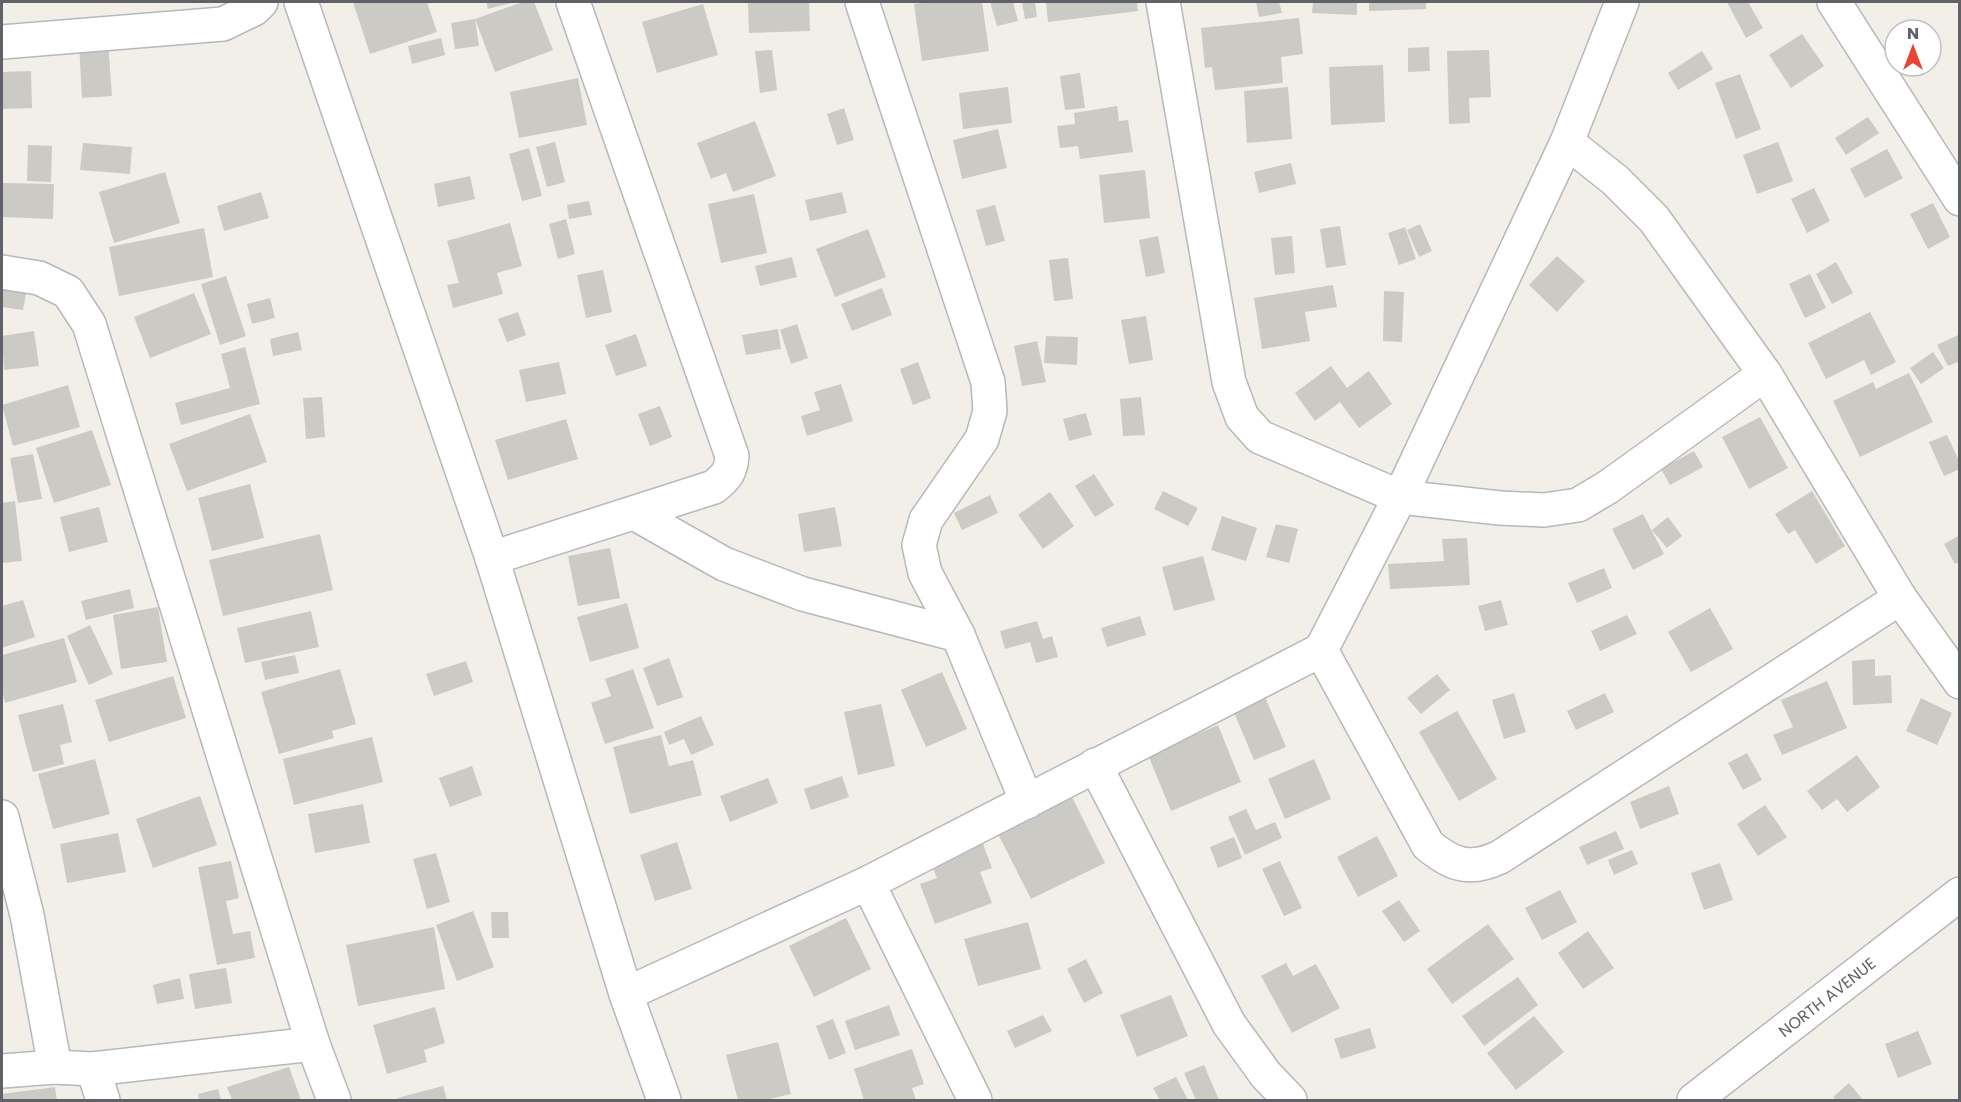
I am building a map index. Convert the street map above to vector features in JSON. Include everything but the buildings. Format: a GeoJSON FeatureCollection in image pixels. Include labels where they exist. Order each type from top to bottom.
{"type":"FeatureCollection","features":[{"type":"Feature","properties":{"kind":"street"},"geometry":{"type":"LineString","coordinates":[[2,42],[223,24],[254,9],[261,2]]}},
{"type":"Feature","properties":{"kind":"street"},"geometry":{"type":"LineString","coordinates":[[301,2],[492,558],[626,994],[664,1101]]}},
{"type":"Feature","properties":{"kind":"street"},"geometry":{"type":"LineString","coordinates":[[492,558],[714,487],[727,477],[731,468],[732,456],[573,2]]}},
{"type":"Feature","properties":{"kind":"street"},"geometry":{"type":"LineString","coordinates":[[862,2],[988,382],[990,411],[982,439],[926,520],[919,545],[925,573],[958,635],[1027,802]]}},
{"type":"Feature","properties":{"kind":"street"},"geometry":{"type":"LineString","coordinates":[[1163,2],[1229,382],[1242,417],[1260,437],[1400,497],[1500,508],[1544,510],[1578,505],[1608,487],[1765,374]]}},
{"type":"Feature","properties":{"kind":"street"},"geometry":{"type":"LineString","coordinates":[[626,994],[868,883],[1321,650],[1400,497],[1567,142],[1622,2]]}},
{"type":"Feature","properties":{"kind":"street"},"geometry":{"type":"LineString","coordinates":[[1834,2],[1959,199]]}},
{"type":"Feature","properties":{"kind":"street"},"geometry":{"type":"LineString","coordinates":[[1567,142],[1615,180],[1654,219],[1765,374],[1900,597],[1959,682]]}},
{"type":"Feature","properties":{"kind":"street"},"geometry":{"type":"LineString","coordinates":[[2,272],[39,278],[68,292],[89,324],[314,1044],[334,1101]]}},
{"type":"Feature","properties":{"kind":"street"},"geometry":{"type":"LineString","coordinates":[[634,513],[724,564],[803,594],[958,635]]}},
{"type":"Feature","properties":{"kind":"street"},"geometry":{"type":"LineString","coordinates":[[1321,650],[1428,845],[1443,858],[1464,866],[1484,865],[1500,857],[1900,597]]}},
{"type":"Feature","properties":{"kind":"street"},"geometry":{"type":"LineString","coordinates":[[1095,765],[1229,1024],[1266,1075],[1290,1101]]}},
{"type":"Feature","properties":{"kind":"street"},"geometry":{"type":"LineString","coordinates":[[2,817],[27,915],[55,1067]]}},
{"type":"Feature","properties":{"kind":"street"},"geometry":{"type":"LineString","coordinates":[[868,883],[975,1101]]}},
{"type":"Feature","properties":{"kind":"street","name":"NORTH AVENUE"},"geometry":{"type":"LineString","coordinates":[[1706,1097],[1959,894]]}},
{"type":"Feature","properties":{"kind":"street"},"geometry":{"type":"LineString","coordinates":[[2,1071],[55,1067],[93,1069],[314,1044]]}},
{"type":"Feature","properties":{"kind":"street"},"geometry":{"type":"LineString","coordinates":[[93,1069],[103,1101]]}}]}
